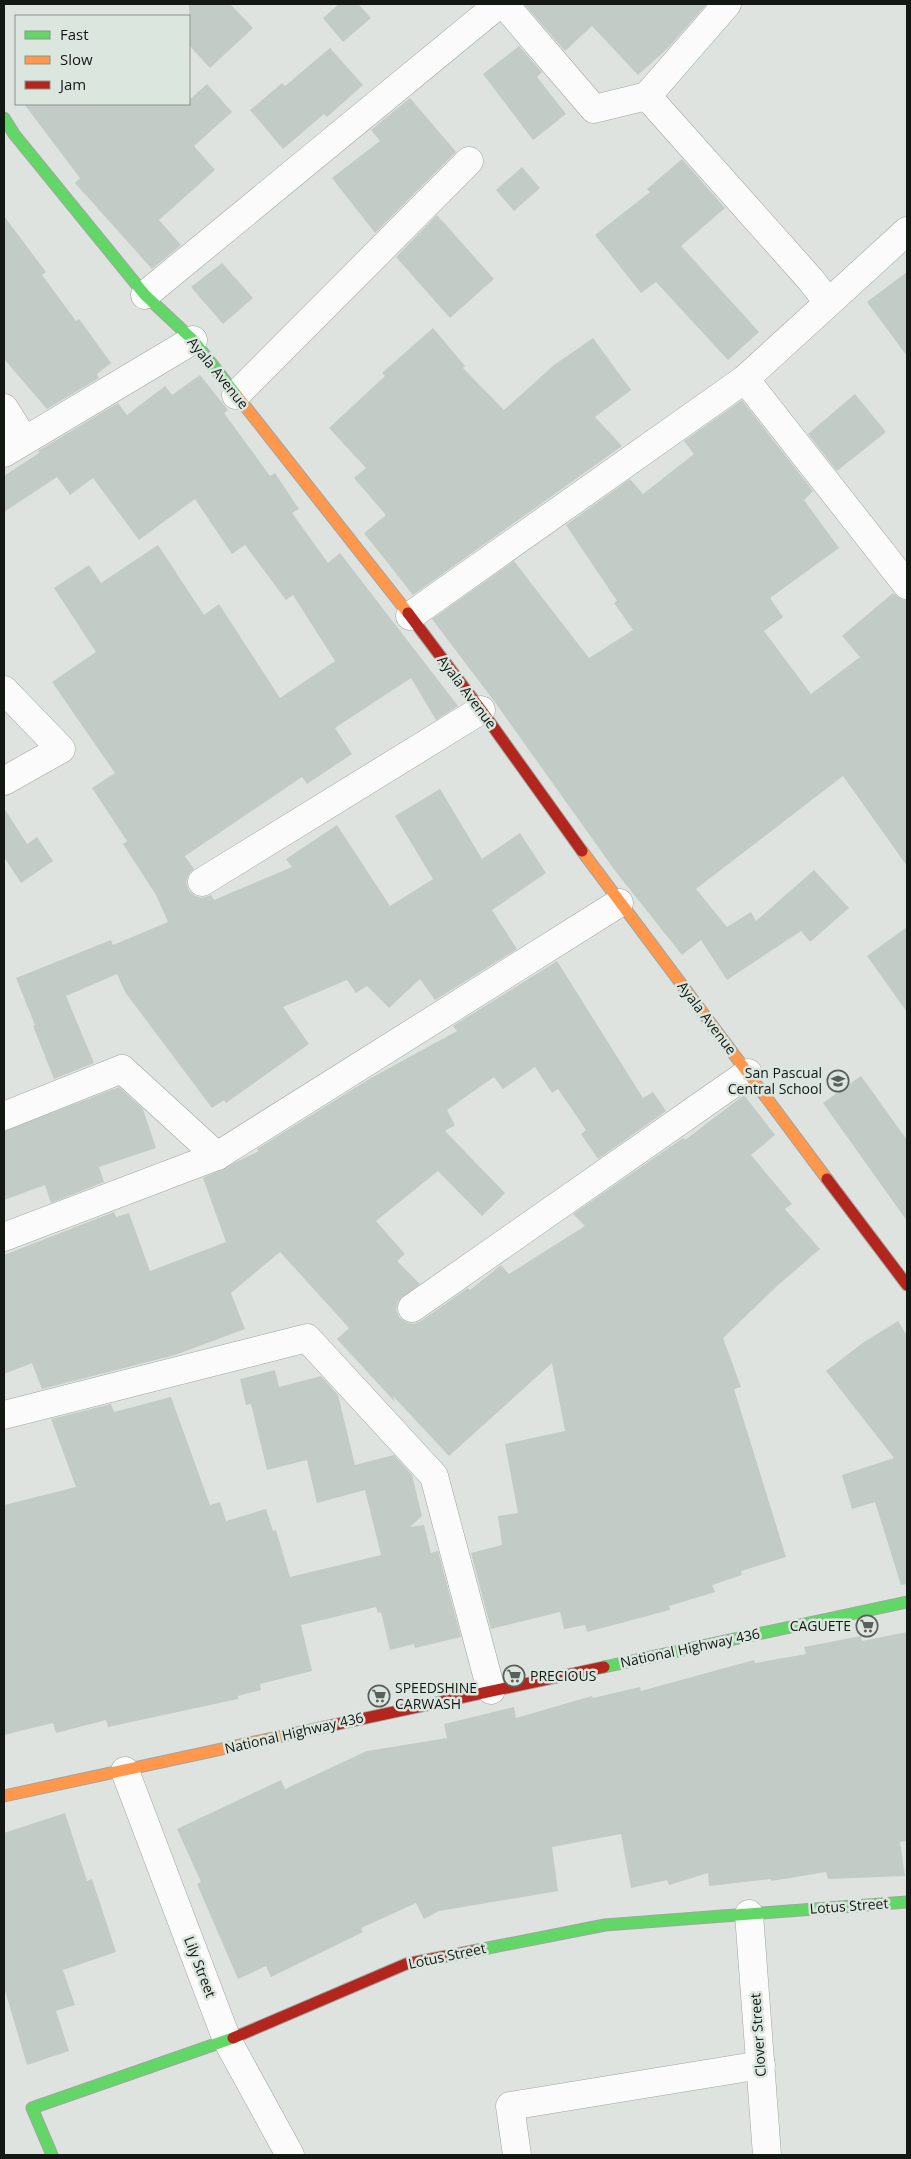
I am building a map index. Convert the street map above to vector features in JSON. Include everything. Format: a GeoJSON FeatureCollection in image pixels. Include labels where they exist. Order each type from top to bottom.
{"type":"FeatureCollection","features":[{"type":"Feature","properties":{"kind":"street"},"geometry":{"type":"LineString","coordinates":[[146,295],[499,4]]}},
{"type":"Feature","properties":{"kind":"street"},"geometry":{"type":"LineString","coordinates":[[504,4],[594,109],[647,96],[727,4]]}},
{"type":"Feature","properties":{"kind":"street"},"geometry":{"type":"LineString","coordinates":[[647,96],[810,279],[828,302]]}},
{"type":"Feature","properties":{"kind":"street","name":"Ayala Avenue"},"geometry":{"type":"LineString","coordinates":[[7,132],[146,295],[193,340],[410,616],[481,710],[618,903],[907,1285]]}},
{"type":"Feature","properties":{"kind":"street"},"geometry":{"type":"LineString","coordinates":[[236,395],[470,161]]}},
{"type":"Feature","properties":{"kind":"street"},"geometry":{"type":"LineString","coordinates":[[410,616],[745,379],[907,231]]}},
{"type":"Feature","properties":{"kind":"street"},"geometry":{"type":"LineString","coordinates":[[4,408],[14,447],[193,340]]}},
{"type":"Feature","properties":{"kind":"street"},"geometry":{"type":"LineString","coordinates":[[745,379],[907,584]]}},
{"type":"Feature","properties":{"kind":"street"},"geometry":{"type":"LineString","coordinates":[[4,690],[61,749],[4,781]]}},
{"type":"Feature","properties":{"kind":"street"},"geometry":{"type":"LineString","coordinates":[[202,882],[481,710]]}},
{"type":"Feature","properties":{"kind":"street"},"geometry":{"type":"LineString","coordinates":[[4,1237],[217,1156],[618,903]]}},
{"type":"Feature","properties":{"kind":"street"},"geometry":{"type":"LineString","coordinates":[[4,1116],[122,1069],[217,1156]]}},
{"type":"Feature","properties":{"kind":"street"},"geometry":{"type":"LineString","coordinates":[[412,1308],[748,1073]]}},
{"type":"Feature","properties":{"kind":"street"},"geometry":{"type":"LineString","coordinates":[[4,1415],[307,1338],[434,1476],[490,1690]]}},
{"type":"Feature","properties":{"kind":"street","name":"National Highway 436"},"geometry":{"type":"LineString","coordinates":[[4,1796],[490,1690],[907,1602]]}},
{"type":"Feature","properties":{"kind":"street","name":"Lily Street"},"geometry":{"type":"LineString","coordinates":[[125,1771],[227,2040],[290,2155]]}},
{"type":"Feature","properties":{"kind":"street","name":"Lotus Street"},"geometry":{"type":"LineString","coordinates":[[52,2155],[32,2108],[227,2040],[406,1964],[605,1925],[907,1902]]}},
{"type":"Feature","properties":{"kind":"street","name":"Clover Street"},"geometry":{"type":"LineString","coordinates":[[749,1914],[767,2155]]}},
{"type":"Feature","properties":{"kind":"street"},"geometry":{"type":"LineString","coordinates":[[517,2155],[510,2106],[761,2065]]}},
{"type":"Feature","properties":{"kind":"building"},"geometry":{"type":"Polygon","coordinates":[[[189,4],[230,4],[253,28],[210,68],[190,46],[189,4]]]}},
{"type":"Feature","properties":{"kind":"building"},"geometry":{"type":"Polygon","coordinates":[[[339,4],[358,4],[371,18],[343,42],[323,18],[339,4]]]}},
{"type":"Feature","properties":{"kind":"building"},"geometry":{"type":"Polygon","coordinates":[[[524,4],[707,4],[667,49],[638,75],[592,26],[565,51],[524,4]]]}},
{"type":"Feature","properties":{"kind":"building"},"geometry":{"type":"Polygon","coordinates":[[[519,46],[542,72],[537,77],[566,114],[533,140],[483,74],[519,46]]]}},
{"type":"Feature","properties":{"kind":"building"},"geometry":{"type":"Polygon","coordinates":[[[330,48],[363,85],[327,117],[324,114],[283,149],[250,110],[282,83],[285,86],[330,48]]]}},
{"type":"Feature","properties":{"kind":"building"},"geometry":{"type":"Polygon","coordinates":[[[207,84],[232,112],[194,146],[215,170],[159,220],[181,245],[152,269],[75,183],[80,178],[25,105],[190,105],[190,99],[207,84]]]}},
{"type":"Feature","properties":{"kind":"building"},"geometry":{"type":"Polygon","coordinates":[[[410,98],[456,152],[375,233],[332,178],[380,141],[371,130],[410,98]]]}},
{"type":"Feature","properties":{"kind":"building"},"geometry":{"type":"Polygon","coordinates":[[[682,159],[725,208],[681,246],[759,332],[728,360],[656,282],[641,293],[595,235],[650,192],[647,189],[682,159]]]}},
{"type":"Feature","properties":{"kind":"building"},"geometry":{"type":"Polygon","coordinates":[[[522,167],[540,188],[514,211],[496,190],[522,167]]]}},
{"type":"Feature","properties":{"kind":"building"},"geometry":{"type":"Polygon","coordinates":[[[437,215],[494,279],[450,318],[396,257],[437,215]]]}},
{"type":"Feature","properties":{"kind":"building"},"geometry":{"type":"Polygon","coordinates":[[[4,216],[46,272],[42,275],[76,321],[79,319],[111,363],[97,374],[99,378],[47,409],[4,359],[4,216]]]}},
{"type":"Feature","properties":{"kind":"building"},"geometry":{"type":"Polygon","coordinates":[[[222,263],[253,298],[223,324],[191,287],[222,263]]]}},
{"type":"Feature","properties":{"kind":"building"},"geometry":{"type":"Polygon","coordinates":[[[907,272],[907,356],[867,302],[907,272]]]}},
{"type":"Feature","properties":{"kind":"building"},"geometry":{"type":"Polygon","coordinates":[[[433,328],[465,366],[463,368],[504,410],[554,365],[593,338],[631,390],[595,417],[622,446],[413,595],[364,533],[386,515],[354,478],[366,468],[329,428],[385,376],[382,373],[433,328]]]}},
{"type":"Feature","properties":{"kind":"building"},"geometry":{"type":"Polygon","coordinates":[[[200,375],[228,410],[224,413],[270,476],[275,473],[299,509],[292,513],[328,563],[340,553],[458,706],[436,720],[411,678],[335,728],[352,754],[307,784],[302,777],[185,856],[194,869],[189,874],[186,882],[189,891],[195,896],[202,898],[211,895],[214,900],[292,867],[286,859],[337,825],[390,906],[433,879],[395,816],[440,789],[482,859],[520,833],[546,873],[492,910],[517,949],[435,1000],[420,979],[389,1008],[367,986],[356,993],[347,980],[283,1007],[309,1044],[226,1103],[224,1100],[212,1108],[125,992],[117,974],[66,996],[94,1063],[54,1079],[16,978],[111,940],[113,945],[168,922],[156,895],[123,844],[127,841],[92,788],[115,773],[52,682],[96,652],[54,588],[89,565],[101,583],[158,545],[204,615],[219,604],[280,698],[335,661],[293,595],[286,600],[245,545],[232,554],[195,499],[139,540],[93,478],[70,495],[57,477],[4,512],[4,476],[39,453],[38,451],[118,403],[127,415],[165,386],[172,395],[200,375]]]}},
{"type":"Feature","properties":{"kind":"building"},"geometry":{"type":"Polygon","coordinates":[[[855,394],[886,432],[837,471],[808,434],[855,394]]]}},
{"type":"Feature","properties":{"kind":"building"},"geometry":{"type":"Polygon","coordinates":[[[742,400],[813,491],[804,500],[839,548],[770,598],[783,617],[764,631],[811,694],[860,657],[842,636],[893,593],[901,599],[907,600],[907,866],[843,776],[696,889],[727,927],[751,912],[756,921],[814,870],[849,908],[810,942],[801,931],[727,980],[701,940],[682,955],[616,872],[494,701],[432,619],[514,561],[589,658],[633,630],[614,603],[617,601],[566,525],[630,479],[643,494],[694,454],[684,441],[742,400]]]}},
{"type":"Feature","properties":{"kind":"building"},"geometry":{"type":"Polygon","coordinates":[[[4,808],[27,844],[37,837],[53,861],[21,883],[4,857],[4,808]]]}},
{"type":"Feature","properties":{"kind":"building"},"geometry":{"type":"Polygon","coordinates":[[[907,927],[907,1012],[867,956],[907,927]]]}},
{"type":"Feature","properties":{"kind":"building"},"geometry":{"type":"Polygon","coordinates":[[[557,961],[643,1098],[653,1092],[666,1111],[598,1159],[581,1134],[586,1130],[558,1089],[552,1093],[535,1067],[503,1089],[494,1077],[447,1110],[455,1125],[445,1131],[505,1193],[482,1216],[438,1171],[376,1221],[405,1254],[397,1261],[420,1284],[398,1301],[396,1309],[399,1317],[413,1324],[421,1321],[468,1288],[470,1290],[501,1265],[509,1274],[585,1226],[573,1214],[683,1138],[685,1140],[744,1095],[775,1135],[751,1155],[792,1204],[785,1209],[820,1249],[777,1286],[723,1338],[741,1387],[734,1389],[786,1557],[741,1571],[742,1575],[712,1585],[715,1592],[669,1606],[670,1610],[587,1632],[585,1625],[564,1629],[560,1612],[491,1629],[471,1553],[502,1545],[498,1516],[518,1513],[505,1444],[565,1431],[552,1363],[449,1456],[393,1396],[395,1402],[337,1339],[349,1328],[280,1252],[231,1293],[245,1329],[175,1355],[42,1389],[32,1363],[4,1374],[4,1255],[114,1212],[116,1217],[129,1213],[150,1271],[226,1242],[203,1178],[259,1151],[257,1149],[371,1078],[457,1031],[453,1026],[557,961]]]}},
{"type":"Feature","properties":{"kind":"building"},"geometry":{"type":"Polygon","coordinates":[[[861,1076],[907,1140],[907,1221],[823,1103],[861,1076]]]}},
{"type":"Feature","properties":{"kind":"building"},"geometry":{"type":"Polygon","coordinates":[[[119,1087],[143,1109],[156,1148],[99,1167],[104,1182],[51,1203],[45,1185],[4,1200],[4,1131],[119,1087]]]}},
{"type":"Feature","properties":{"kind":"building"},"geometry":{"type":"Polygon","coordinates":[[[898,1321],[907,1336],[907,1584],[901,1585],[875,1502],[852,1509],[842,1475],[894,1458],[826,1371],[864,1342],[898,1321]]]}},
{"type":"Feature","properties":{"kind":"building"},"geometry":{"type":"Polygon","coordinates":[[[275,1370],[279,1387],[321,1376],[338,1395],[355,1465],[394,1455],[412,1475],[422,1516],[410,1527],[424,1525],[431,1553],[438,1551],[461,1637],[415,1648],[414,1644],[390,1650],[381,1612],[378,1613],[376,1607],[301,1625],[312,1671],[260,1684],[261,1690],[238,1696],[238,1699],[108,1727],[106,1720],[56,1733],[53,1723],[4,1735],[4,1505],[76,1487],[51,1419],[111,1404],[114,1412],[171,1397],[210,1505],[220,1502],[226,1521],[266,1509],[273,1531],[276,1530],[290,1577],[381,1555],[365,1490],[317,1503],[307,1460],[267,1470],[251,1404],[246,1405],[240,1379],[275,1370]]]}},
{"type":"Feature","properties":{"kind":"building"},"geometry":{"type":"Polygon","coordinates":[[[907,1632],[907,1841],[900,1842],[905,1876],[828,1879],[826,1872],[771,1881],[771,1879],[709,1886],[708,1873],[669,1885],[667,1880],[631,1888],[621,1834],[552,1847],[558,1891],[439,1911],[424,1919],[416,1903],[361,1928],[363,1932],[271,1977],[266,1966],[238,1979],[197,1884],[201,1882],[177,1829],[281,1780],[285,1789],[367,1751],[447,1738],[444,1724],[514,1707],[516,1718],[592,1696],[593,1698],[640,1687],[641,1691],[754,1660],[755,1663],[806,1654],[804,1647],[861,1636],[862,1641],[907,1632]]]}},
{"type":"Feature","properties":{"kind":"building"},"geometry":{"type":"Polygon","coordinates":[[[65,1813],[87,1881],[92,1879],[116,1952],[63,1970],[75,2005],[56,2011],[69,2051],[27,2065],[4,1987],[4,1833],[65,1813]]]}},
{"type":"Feature","properties":{"kind":"traffic: fast"},"geometry":{"type":"LineString","coordinates":[[4,118],[14,134],[145,295],[193,340],[237,396]]}},
{"type":"Feature","properties":{"kind":"traffic: fast"},"geometry":{"type":"LineString","coordinates":[[604,1667],[907,1602]]}},
{"type":"Feature","properties":{"kind":"traffic: fast"},"geometry":{"type":"LineString","coordinates":[[473,1951],[605,1925],[907,1902]]}},
{"type":"Feature","properties":{"kind":"traffic: fast"},"geometry":{"type":"LineString","coordinates":[[52,2155],[32,2108],[233,2038]]}},
{"type":"Feature","properties":{"kind":"traffic: slow"},"geometry":{"type":"LineString","coordinates":[[237,396],[408,613]]}},
{"type":"Feature","properties":{"kind":"traffic: slow"},"geometry":{"type":"LineString","coordinates":[[582,851],[827,1179]]}},
{"type":"Feature","properties":{"kind":"traffic: slow"},"geometry":{"type":"LineString","coordinates":[[4,1796],[324,1727]]}},
{"type":"Feature","properties":{"kind":"traffic: jam"},"geometry":{"type":"LineString","coordinates":[[408,613],[481,710],[582,851]]}},
{"type":"Feature","properties":{"kind":"traffic: jam"},"geometry":{"type":"LineString","coordinates":[[827,1179],[907,1285]]}},
{"type":"Feature","properties":{"kind":"traffic: jam"},"geometry":{"type":"LineString","coordinates":[[324,1727],[604,1667]]}},
{"type":"Feature","properties":{"kind":"traffic: jam"},"geometry":{"type":"LineString","coordinates":[[233,2038],[406,1964],[473,1951]]}},
{"type":"Feature","properties":{"kind":"place","name":"San Pascual Central School"},"geometry":{"type":"Point","coordinates":[838,1081]}},
{"type":"Feature","properties":{"kind":"place","name":"CAGUETE"},"geometry":{"type":"Point","coordinates":[867,1626]}},
{"type":"Feature","properties":{"kind":"place","name":"PRECIOUS"},"geometry":{"type":"Point","coordinates":[514,1676]}},
{"type":"Feature","properties":{"kind":"place","name":"SPEEDSHINE CARWASH"},"geometry":{"type":"Point","coordinates":[379,1696]}}]}
